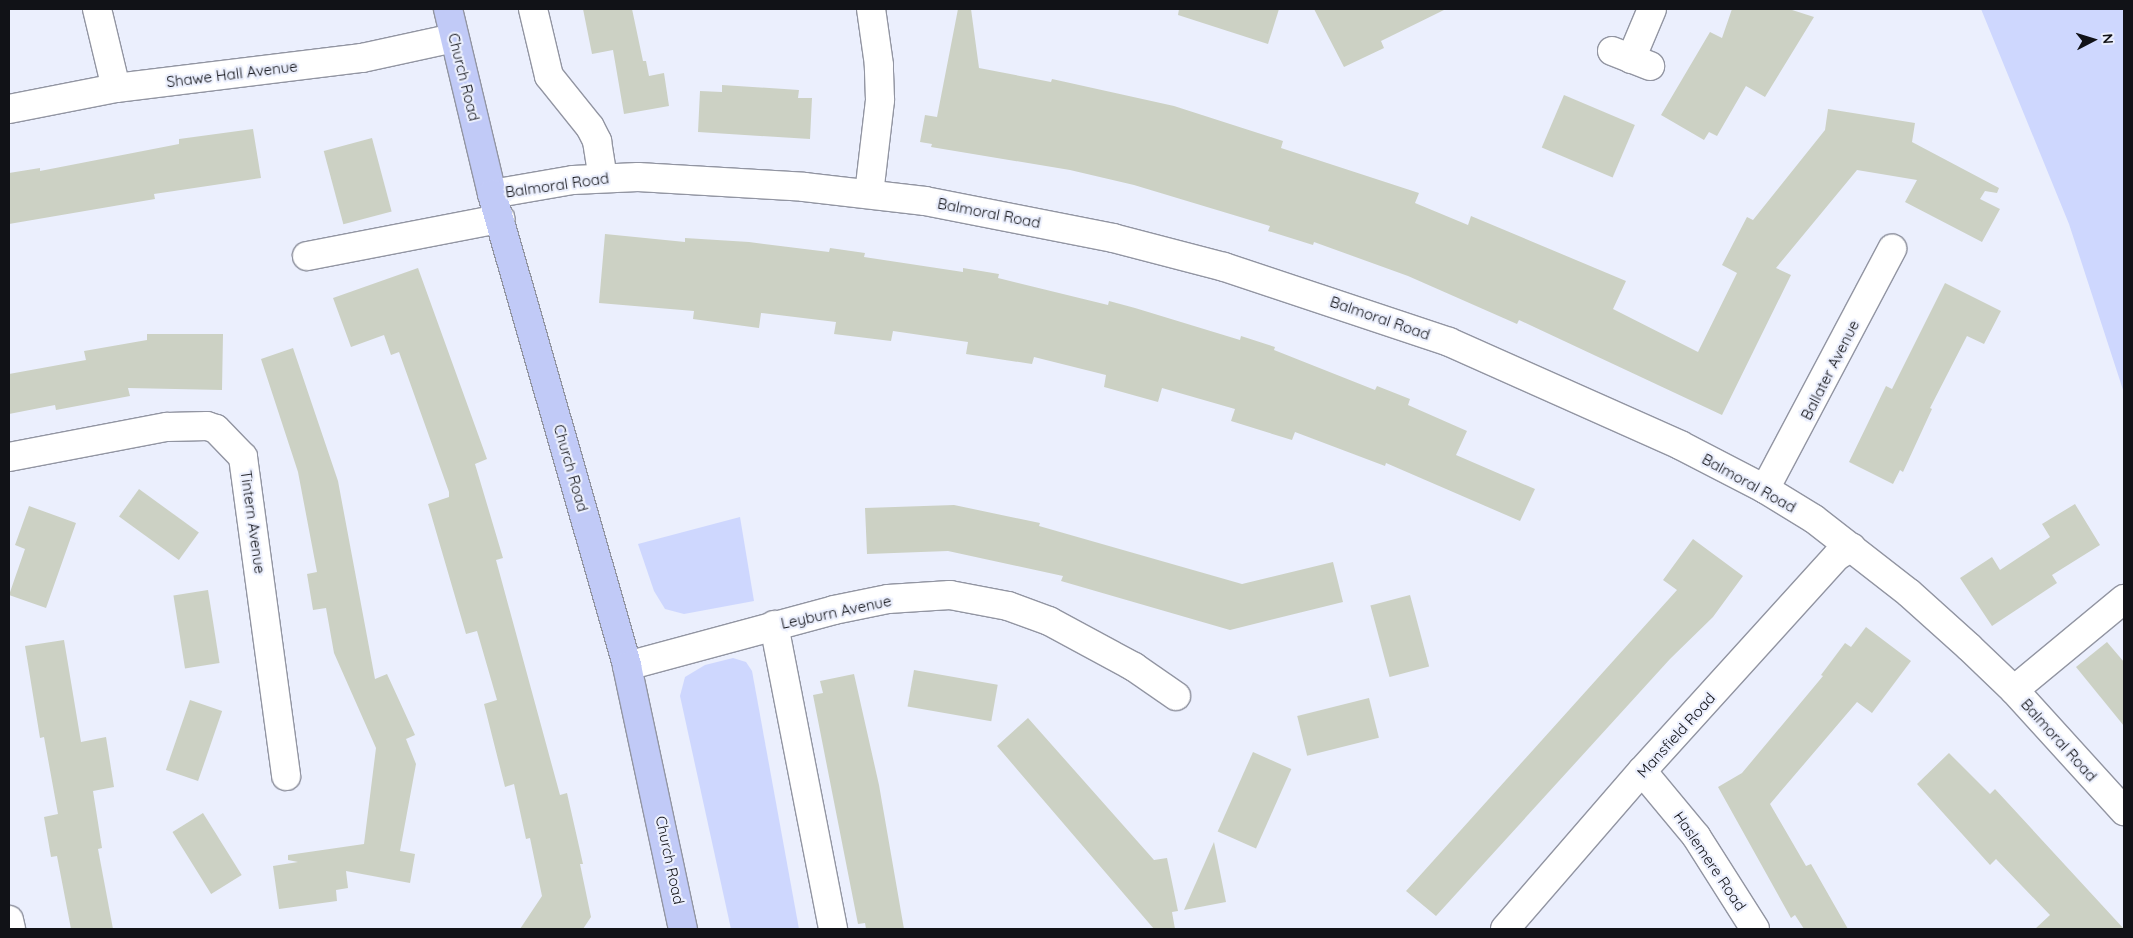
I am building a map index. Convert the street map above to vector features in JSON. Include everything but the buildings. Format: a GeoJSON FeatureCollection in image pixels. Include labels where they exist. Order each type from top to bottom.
{"type":"FeatureCollection","features":[{"type":"Feature","properties":{"kind":"main road","name":"Church Road"},"geometry":{"type":"LineString","coordinates":[[448,9],[496,207],[627,666],[684,929]]}},
{"type":"Feature","properties":{"kind":"street"},"geometry":{"type":"LineString","coordinates":[[97,9],[116,88]]}},
{"type":"Feature","properties":{"kind":"street"},"geometry":{"type":"LineString","coordinates":[[533,9],[549,76],[590,127],[597,141],[603,177]]}},
{"type":"Feature","properties":{"kind":"street"},"geometry":{"type":"LineString","coordinates":[[869,194],[880,100],[879,65],[871,9]]}},
{"type":"Feature","properties":{"kind":"street"},"geometry":{"type":"LineString","coordinates":[[1631,59],[1652,9]]}},
{"type":"Feature","properties":{"kind":"street","name":"Shawe Hall Avenue"},"geometry":{"type":"LineString","coordinates":[[9,109],[116,88],[362,58],[454,38]]}},
{"type":"Feature","properties":{"kind":"street","name":"Balmoral Road"},"geometry":{"type":"LineString","coordinates":[[307,256],[603,177],[738,182],[869,194],[997,213],[1113,238],[1321,298],[1449,342],[1550,385],[1765,489],[1852,547],[1909,593],[2014,690],[2124,811]]}},
{"type":"Feature","properties":{"kind":"street","name":"Ballater Avenue"},"geometry":{"type":"LineString","coordinates":[[1765,489],[1892,249]]}},
{"type":"Feature","properties":{"kind":"street","name":"Tintern Avenue"},"geometry":{"type":"LineString","coordinates":[[9,457],[166,427],[207,426],[216,429],[243,457],[286,776]]}},
{"type":"Feature","properties":{"kind":"street","name":"Mansfield Road"},"geometry":{"type":"LineString","coordinates":[[1505,929],[1642,771],[1837,556],[1852,547]]}},
{"type":"Feature","properties":{"kind":"street","name":"Leyburn Avenue"},"geometry":{"type":"LineString","coordinates":[[627,666],[774,625],[888,599],[950,595],[1008,606],[1048,621],[1134,667],[1176,696]]}},
{"type":"Feature","properties":{"kind":"street"},"geometry":{"type":"LineString","coordinates":[[2014,690],[2124,599]]}},
{"type":"Feature","properties":{"kind":"street"},"geometry":{"type":"LineString","coordinates":[[774,625],[833,929]]}},
{"type":"Feature","properties":{"kind":"street","name":"Haslemere Road"},"geometry":{"type":"LineString","coordinates":[[1642,771],[1696,836],[1755,929]]}},
{"type":"Feature","properties":{"kind":"street"},"geometry":{"type":"LineString","coordinates":[[9,920],[11,929]]}},
{"type":"Feature","properties":{"kind":"shaded area"},"geometry":{"type":"Polygon","coordinates":[[[1981,9],[2124,9],[2124,393],[2069,224],[1981,9]]]}},
{"type":"Feature","properties":{"kind":"shaded area"},"geometry":{"type":"Polygon","coordinates":[[[740,517],[754,601],[684,614],[665,609],[654,591],[638,544],[740,517]]]}},
{"type":"Feature","properties":{"kind":"shaded area"},"geometry":{"type":"Polygon","coordinates":[[[733,658],[746,662],[752,671],[799,929],[731,929],[680,696],[685,677],[705,665],[733,658]]]}}]}
